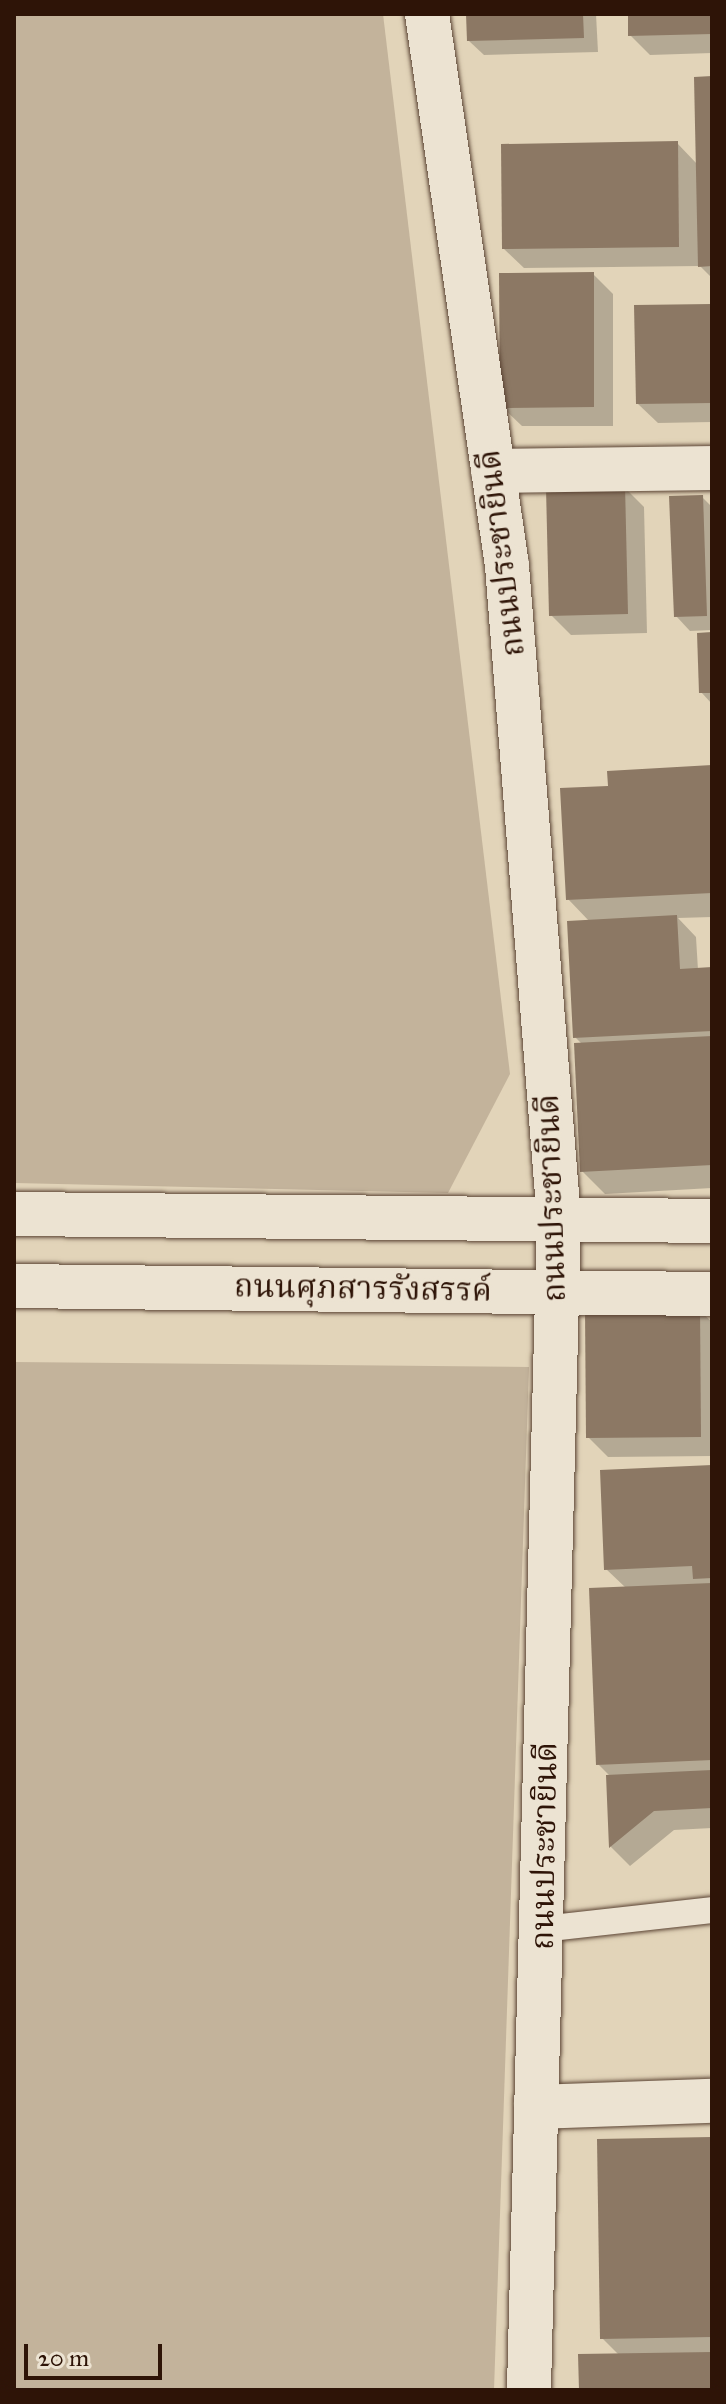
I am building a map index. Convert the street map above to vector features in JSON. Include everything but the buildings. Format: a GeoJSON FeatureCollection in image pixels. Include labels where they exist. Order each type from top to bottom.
{"type":"FeatureCollection","features":[{"type":"Feature","properties":{"kind":"street","name":"ถนนประชายินดี"},"geometry":{"type":"LineString","coordinates":[[427,14],[507,566],[559,1219],[529,2390]]}},
{"type":"Feature","properties":{"kind":"street"},"geometry":{"type":"LineString","coordinates":[[493,471],[712,468]]}},
{"type":"Feature","properties":{"kind":"street"},"geometry":{"type":"LineString","coordinates":[[14,1214],[712,1221]]}},
{"type":"Feature","properties":{"kind":"street","name":"ถนนศุภสารรังสรรค์"},"geometry":{"type":"LineString","coordinates":[[14,1286],[712,1294]]}},
{"type":"Feature","properties":{"kind":"street"},"geometry":{"type":"LineString","coordinates":[[536,2107],[712,2101]]}},
{"type":"Feature","properties":{"kind":"lane"},"geometry":{"type":"LineString","coordinates":[[543,1929],[712,1910]]}},
{"type":"Feature","properties":{"kind":"shaded area"},"geometry":{"type":"Polygon","coordinates":[[[14,14],[383,14],[510,1074],[448,1193],[14,1183],[14,14]]]}},
{"type":"Feature","properties":{"kind":"shaded area"},"geometry":{"type":"Polygon","coordinates":[[[14,1362],[529,1367],[494,2390],[14,2390],[14,1362]]]}}]}
